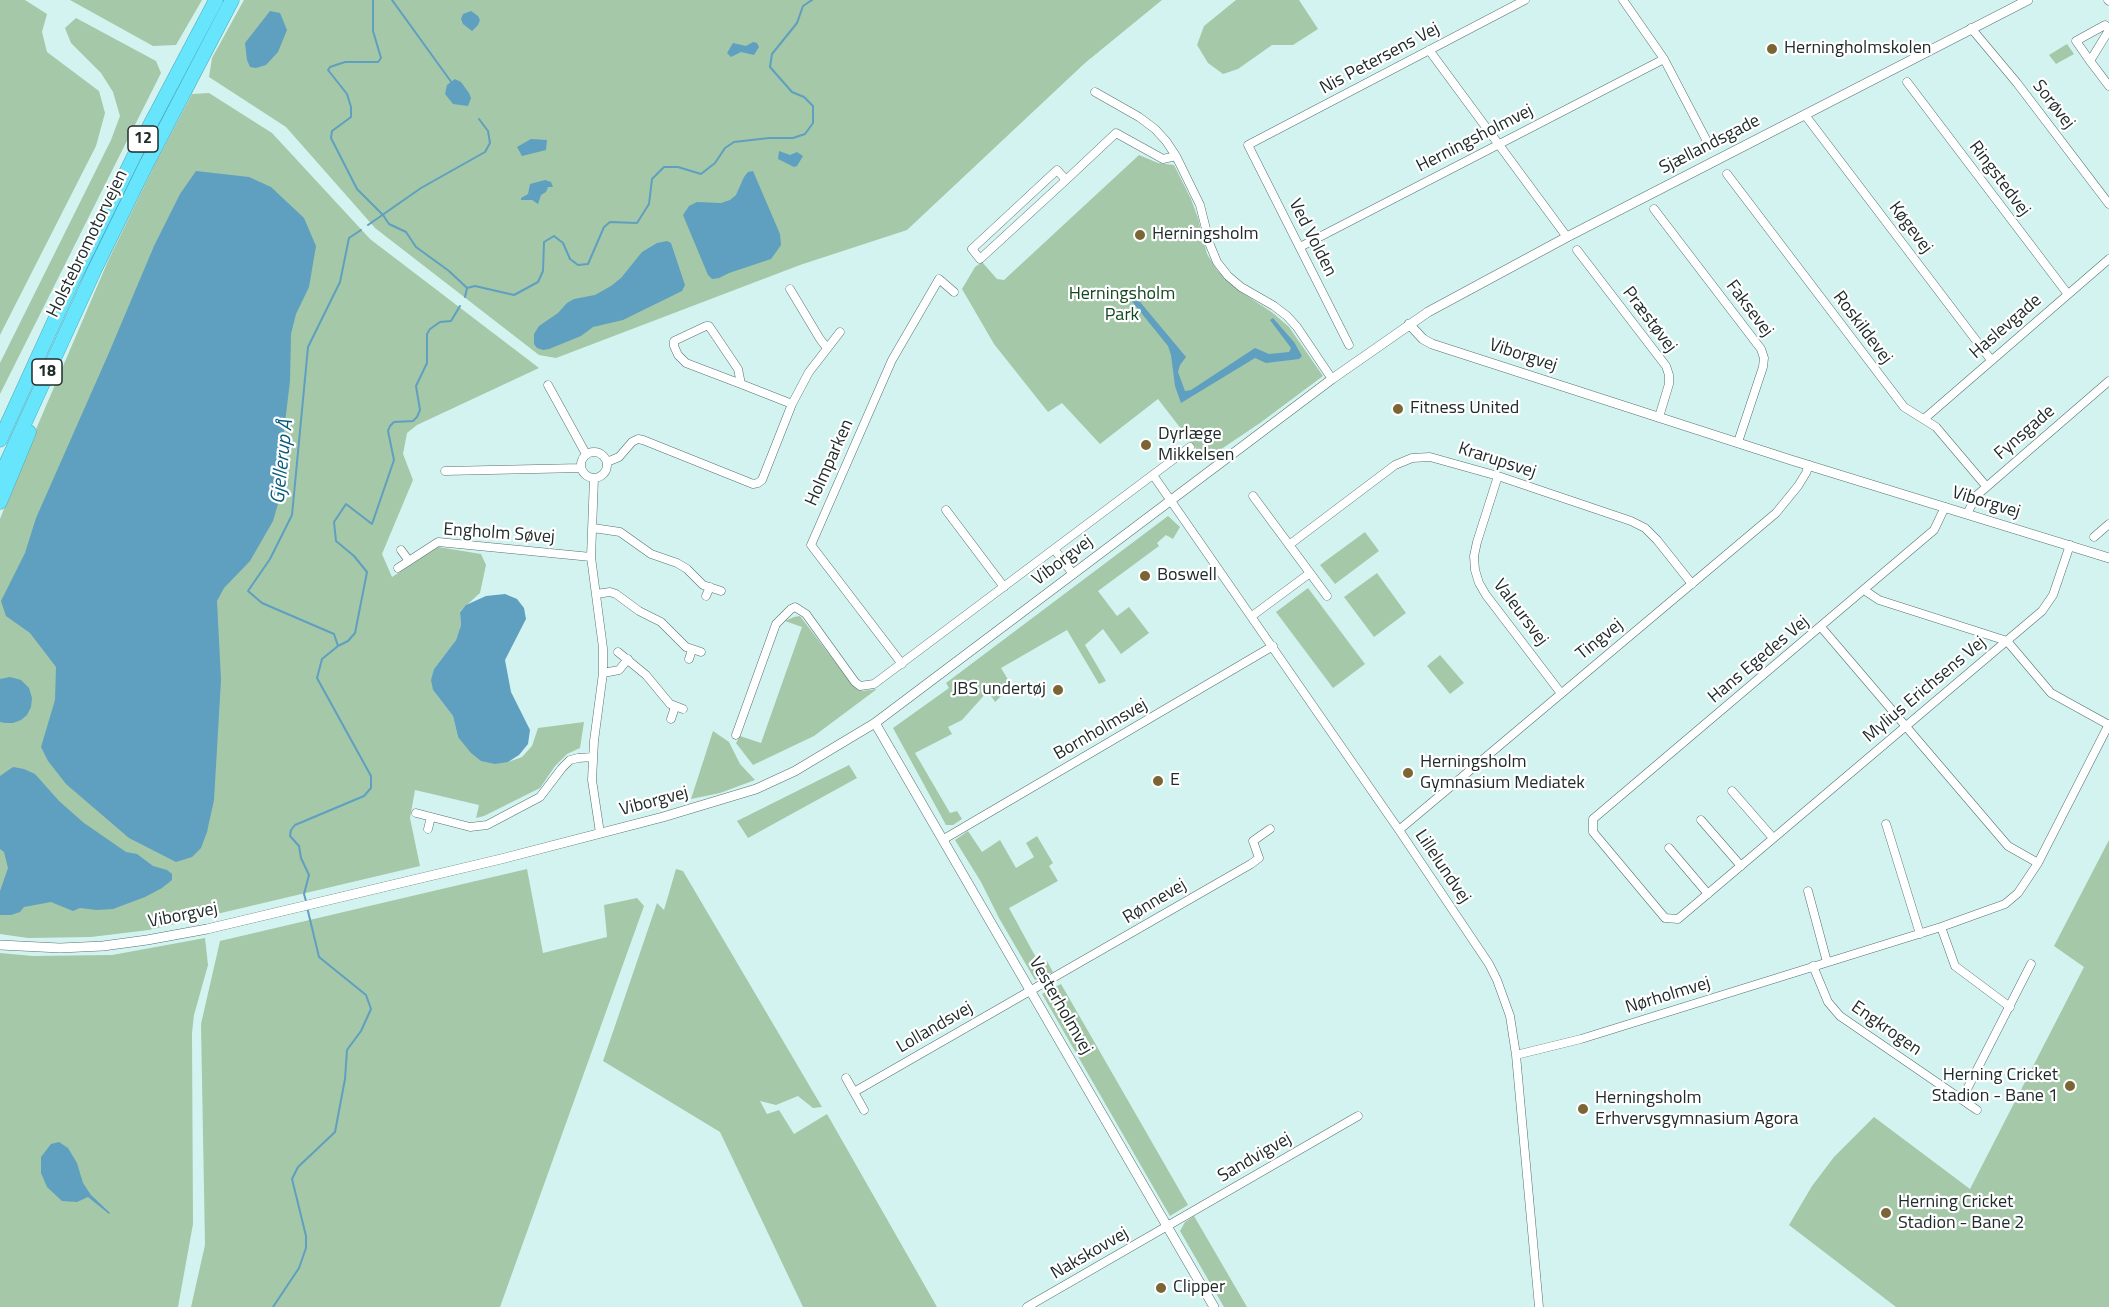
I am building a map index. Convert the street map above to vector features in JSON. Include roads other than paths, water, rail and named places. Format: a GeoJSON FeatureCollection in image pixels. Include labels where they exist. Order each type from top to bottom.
{"type":"FeatureCollection","features":[{"type":"Feature","properties":{"kind":"highway","name":"Holstebromotorvejen"},"geometry":{"type":"LineString","coordinates":[[0,440],[73,280],[140,144],[216,0]]}},
{"type":"Feature","properties":{"kind":"highway","name":"Holstebromotorvejen"},"geometry":{"type":"LineString","coordinates":[[0,477],[95,269],[232,0]]}},
{"type":"Feature","properties":{"kind":"highway","name":"12"},"geometry":{"type":"LineString","coordinates":[[0,502],[83,304],[95,269]]}},
{"type":"Feature","properties":{"kind":"highway","name":"12"},"geometry":{"type":"LineString","coordinates":[[0,419],[73,280]]}},
{"type":"Feature","properties":{"kind":"street","name":"Nis Petersens Vej"},"geometry":{"type":"LineString","coordinates":[[1248,145],[1525,0]]}},
{"type":"Feature","properties":{"kind":"street"},"geometry":{"type":"LineString","coordinates":[[1623,0],[1664,58],[1710,147]]}},
{"type":"Feature","properties":{"kind":"street","name":"Sjællandsgade"},"geometry":{"type":"LineString","coordinates":[[1409,324],[1466,290],[1567,237],[2028,0]]}},
{"type":"Feature","properties":{"kind":"street"},"geometry":{"type":"LineString","coordinates":[[2090,61],[2109,29],[2105,25],[2076,41],[2090,61],[2109,86]]}},
{"type":"Feature","properties":{"kind":"street","name":"Sorøvej"},"geometry":{"type":"LineString","coordinates":[[1971,28],[2017,83],[2109,204]]}},
{"type":"Feature","properties":{"kind":"street"},"geometry":{"type":"LineString","coordinates":[[1429,50],[1567,237]]}},
{"type":"Feature","properties":{"kind":"street","name":"Herningsholmvej"},"geometry":{"type":"LineString","coordinates":[[1300,247],[1664,58]]}},
{"type":"Feature","properties":{"kind":"street","name":"Ringstedvej"},"geometry":{"type":"LineString","coordinates":[[1907,82],[2067,293]]}},
{"type":"Feature","properties":{"kind":"street"},"geometry":{"type":"LineString","coordinates":[[1095,92],[1155,129],[1176,156],[1200,205],[1210,245],[1217,262],[1241,287],[1287,316],[1297,327],[1332,380]]}},
{"type":"Feature","properties":{"kind":"street","name":"Køgevej"},"geometry":{"type":"LineString","coordinates":[[1805,115],[1991,360]]}},
{"type":"Feature","properties":{"kind":"street"},"geometry":{"type":"LineString","coordinates":[[1066,180],[1057,170],[972,249],[981,259],[1066,180],[1116,133],[1162,159],[1176,156]]}},
{"type":"Feature","properties":{"kind":"street","name":"Ved Volden"},"geometry":{"type":"LineString","coordinates":[[1248,145],[1349,345]]}},
{"type":"Feature","properties":{"kind":"street","name":"Roskildevej"},"geometry":{"type":"LineString","coordinates":[[1727,174],[1904,407],[1936,426],[1986,486]]}},
{"type":"Feature","properties":{"kind":"street","name":"Faksevej"},"geometry":{"type":"LineString","coordinates":[[1654,209],[1761,349],[1764,358],[1763,367],[1738,442]]}},
{"type":"Feature","properties":{"kind":"street","name":"Præstøvej"},"geometry":{"type":"LineString","coordinates":[[1577,250],[1666,366],[1669,384],[1659,417]]}},
{"type":"Feature","properties":{"kind":"street","name":"Haslevgade"},"geometry":{"type":"LineString","coordinates":[[1924,419],[2109,259]]}},
{"type":"Feature","properties":{"kind":"street","name":"Holmparken"},"geometry":{"type":"LineString","coordinates":[[902,664],[811,544],[892,360],[939,279],[954,292]]}},
{"type":"Feature","properties":{"kind":"street"},"geometry":{"type":"LineString","coordinates":[[790,289],[827,348]]}},
{"type":"Feature","properties":{"kind":"street","name":"Viborgvej"},"geometry":{"type":"LineString","coordinates":[[0,945],[60,948],[103,946],[207,929],[501,860],[663,817],[756,789],[795,771],[875,723],[1409,324],[1423,339],[1432,344],[2109,558]]}},
{"type":"Feature","properties":{"kind":"street"},"geometry":{"type":"LineString","coordinates":[[741,384],[738,369],[709,326],[675,341],[674,345],[678,355],[686,363],[792,404]]}},
{"type":"Feature","properties":{"kind":"street"},"geometry":{"type":"LineString","coordinates":[[606,462],[619,457],[632,442],[643,440],[753,484],[758,483],[762,480],[792,404],[809,372],[840,332]]}},
{"type":"Feature","properties":{"kind":"street","name":"Fynsgade"},"geometry":{"type":"LineString","coordinates":[[1967,514],[1976,495],[2109,381]]}},
{"type":"Feature","properties":{"kind":"street"},"geometry":{"type":"LineString","coordinates":[[548,385],[586,454]]}},
{"type":"Feature","properties":{"kind":"street"},"geometry":{"type":"LineString","coordinates":[[736,735],[776,624],[791,609],[795,607],[806,614],[855,682],[860,686],[874,684],[1191,447]]}},
{"type":"Feature","properties":{"kind":"street"},"geometry":{"type":"LineString","coordinates":[[598,452],[606,462],[604,473],[594,478],[586,475],[581,468],[586,454],[598,452]]}},
{"type":"Feature","properties":{"kind":"street","name":"Krarupsvej"},"geometry":{"type":"LineString","coordinates":[[1289,544],[1395,465],[1412,458],[1430,457],[1498,476],[1631,521],[1645,528],[1657,540],[1692,584]]}},
{"type":"Feature","properties":{"kind":"street","name":"Tingvej"},"geometry":{"type":"LineString","coordinates":[[1399,830],[1560,692],[1776,513],[1798,486],[1809,465]]}},
{"type":"Feature","properties":{"kind":"street"},"geometry":{"type":"LineString","coordinates":[[445,471],[581,468]]}},
{"type":"Feature","properties":{"kind":"street"},"geometry":{"type":"LineString","coordinates":[[1153,475],[1171,501]]}},
{"type":"Feature","properties":{"kind":"street","name":"Valeursvej"},"geometry":{"type":"LineString","coordinates":[[1498,476],[1477,542],[1474,556],[1475,570],[1486,596],[1560,692]]}},
{"type":"Feature","properties":{"kind":"street"},"geometry":{"type":"LineString","coordinates":[[594,478],[591,557],[603,648],[603,673],[593,757],[592,787],[600,833]]}},
{"type":"Feature","properties":{"kind":"street"},"geometry":{"type":"LineString","coordinates":[[1253,496],[1327,596]]}},
{"type":"Feature","properties":{"kind":"street","name":"Lillelundvej"},"geometry":{"type":"LineString","coordinates":[[1171,501],[1399,830],[1489,964],[1497,980],[1510,1016],[1516,1055],[1539,1307]]}},
{"type":"Feature","properties":{"kind":"street","name":"Hans Egedes Vej"},"geometry":{"type":"LineString","coordinates":[[1593,832],[1593,819],[1934,530],[1945,507]]}},
{"type":"Feature","properties":{"kind":"street"},"geometry":{"type":"LineString","coordinates":[[946,510],[1004,587]]}},
{"type":"Feature","properties":{"kind":"street"},"geometry":{"type":"LineString","coordinates":[[2094,537],[2109,524]]}},
{"type":"Feature","properties":{"kind":"street"},"geometry":{"type":"LineString","coordinates":[[593,528],[611,529],[629,537],[651,554],[677,563],[687,569],[697,580],[721,591]]}},
{"type":"Feature","properties":{"kind":"street","name":"Engholm Søvej"},"geometry":{"type":"LineString","coordinates":[[399,568],[438,542],[591,557]]}},
{"type":"Feature","properties":{"kind":"street","name":"Mylius Erichsens Vej"},"geometry":{"type":"LineString","coordinates":[[1593,832],[1665,918],[1678,919],[2042,611],[2053,595],[2070,545]]}},
{"type":"Feature","properties":{"kind":"street"},"geometry":{"type":"LineString","coordinates":[[1054,549],[1073,574]]}},
{"type":"Feature","properties":{"kind":"street"},"geometry":{"type":"LineString","coordinates":[[401,550],[409,561]]}},
{"type":"Feature","properties":{"kind":"street"},"geometry":{"type":"LineString","coordinates":[[1252,616],[1310,573]]}},
{"type":"Feature","properties":{"kind":"street"},"geometry":{"type":"LineString","coordinates":[[706,596],[710,587]]}},
{"type":"Feature","properties":{"kind":"street"},"geometry":{"type":"LineString","coordinates":[[1864,590],[1879,600],[2007,641],[2051,693],[2109,725]]}},
{"type":"Feature","properties":{"kind":"street"},"geometry":{"type":"LineString","coordinates":[[596,594],[610,592],[625,600],[639,611],[661,622],[686,647],[701,652]]}},
{"type":"Feature","properties":{"kind":"street"},"geometry":{"type":"LineString","coordinates":[[1821,627],[2008,846],[2038,863]]}},
{"type":"Feature","properties":{"kind":"street","name":"Bornholmsvej"},"geometry":{"type":"LineString","coordinates":[[944,839],[1273,646]]}},
{"type":"Feature","properties":{"kind":"street"},"geometry":{"type":"LineString","coordinates":[[689,659],[692,650]]}},
{"type":"Feature","properties":{"kind":"street"},"geometry":{"type":"LineString","coordinates":[[618,652],[646,675],[670,704],[679,708],[671,719]]}},
{"type":"Feature","properties":{"kind":"street"},"geometry":{"type":"LineString","coordinates":[[603,673],[619,670],[628,659]]}},
{"type":"Feature","properties":{"kind":"street","name":"Vesterholmvej"},"geometry":{"type":"LineString","coordinates":[[875,723],[1214,1307]]}},
{"type":"Feature","properties":{"kind":"street","name":"Nørholmvej"},"geometry":{"type":"LineString","coordinates":[[1516,1055],[1581,1039],[1920,934],[2005,904],[2018,893],[2038,863],[2109,725]]}},
{"type":"Feature","properties":{"kind":"street"},"geometry":{"type":"LineString","coordinates":[[416,813],[470,827],[487,825],[540,797],[570,760],[593,757]]}},
{"type":"Feature","properties":{"kind":"street"},"geometry":{"type":"LineString","coordinates":[[1732,791],[1773,838]]}},
{"type":"Feature","properties":{"kind":"street"},"geometry":{"type":"LineString","coordinates":[[428,829],[431,817]]}},
{"type":"Feature","properties":{"kind":"street"},"geometry":{"type":"LineString","coordinates":[[1701,820],[1741,866]]}},
{"type":"Feature","properties":{"kind":"street"},"geometry":{"type":"LineString","coordinates":[[1887,824],[1920,934]]}},
{"type":"Feature","properties":{"kind":"street","name":"Rønnevej"},"geometry":{"type":"LineString","coordinates":[[1031,990],[1260,858],[1253,841],[1270,829]]}},
{"type":"Feature","properties":{"kind":"street"},"geometry":{"type":"LineString","coordinates":[[1669,848],[1708,894]]}},
{"type":"Feature","properties":{"kind":"street"},"geometry":{"type":"LineString","coordinates":[[1808,891],[1827,962]]}},
{"type":"Feature","properties":{"kind":"street"},"geometry":{"type":"LineString","coordinates":[[1941,927],[1955,966],[2010,1007]]}},
{"type":"Feature","properties":{"kind":"street"},"geometry":{"type":"LineString","coordinates":[[1962,1099],[2031,964]]}},
{"type":"Feature","properties":{"kind":"street","name":"Engkrogen"},"geometry":{"type":"LineString","coordinates":[[1814,966],[1828,1002],[1840,1016],[1977,1110]]}},
{"type":"Feature","properties":{"kind":"street","name":"Lollandsvej"},"geometry":{"type":"LineString","coordinates":[[854,1092],[1031,990]]}},
{"type":"Feature","properties":{"kind":"street"},"geometry":{"type":"LineString","coordinates":[[846,1078],[864,1110]]}},
{"type":"Feature","properties":{"kind":"street","name":"Sandvigvej"},"geometry":{"type":"LineString","coordinates":[[1167,1226],[1358,1116]]}},
{"type":"Feature","properties":{"kind":"street","name":"Nakskovvej"},"geometry":{"type":"LineString","coordinates":[[1027,1307],[1167,1226]]}},
{"type":"Feature","properties":{"kind":"water"},"geometry":{"type":"Polygon","coordinates":[[[270,11],[280,13],[287,30],[278,52],[266,65],[250,67],[245,43],[270,11]]]}},
{"type":"Feature","properties":{"kind":"water"},"geometry":{"type":"Polygon","coordinates":[[[471,11],[480,20],[472,31],[463,24],[461,19],[463,14],[471,11]]]}},
{"type":"Feature","properties":{"kind":"water"},"geometry":{"type":"Polygon","coordinates":[[[753,42],[759,47],[754,55],[741,52],[731,57],[727,53],[733,43],[746,46],[753,42]]]}},
{"type":"Feature","properties":{"kind":"water"},"geometry":{"type":"Polygon","coordinates":[[[455,79],[461,82],[469,93],[471,98],[468,106],[453,104],[445,94],[447,85],[455,79]]]}},
{"type":"Feature","properties":{"kind":"water"},"geometry":{"type":"Polygon","coordinates":[[[531,139],[547,140],[546,150],[522,156],[517,147],[531,139]]]}},
{"type":"Feature","properties":{"kind":"water"},"geometry":{"type":"Polygon","coordinates":[[[779,151],[790,155],[797,152],[803,156],[794,167],[778,159],[779,151]]]}},
{"type":"Feature","properties":{"kind":"water"},"geometry":{"type":"Polygon","coordinates":[[[196,171],[249,177],[271,187],[304,218],[316,246],[309,287],[296,314],[291,334],[290,381],[280,464],[280,497],[273,521],[250,561],[224,588],[217,601],[221,680],[214,800],[207,832],[201,848],[192,857],[176,862],[129,838],[66,784],[48,761],[41,747],[55,700],[56,667],[30,633],[6,616],[1,601],[25,553],[36,518],[154,246],[180,194],[196,171]]]}},
{"type":"Feature","properties":{"kind":"water"},"geometry":{"type":"Polygon","coordinates":[[[753,171],[780,234],[781,245],[771,259],[712,279],[708,275],[683,215],[689,206],[697,202],[721,203],[730,200],[736,195],[744,177],[748,172],[753,171]]]}},
{"type":"Feature","properties":{"kind":"water"},"geometry":{"type":"Polygon","coordinates":[[[545,180],[551,182],[553,187],[548,187],[541,195],[538,204],[532,200],[521,200],[528,194],[530,184],[545,180]]]}},
{"type":"Feature","properties":{"kind":"water"},"geometry":{"type":"Polygon","coordinates":[[[667,241],[671,243],[685,285],[682,291],[623,320],[593,327],[581,336],[549,349],[537,348],[534,344],[534,334],[539,326],[574,299],[595,295],[611,286],[621,278],[642,252],[657,243],[667,241]]]}},
{"type":"Feature","properties":{"kind":"water"},"geometry":{"type":"Polygon","coordinates":[[[1130,290],[1186,357],[1178,372],[1185,391],[1191,390],[1255,348],[1269,354],[1289,352],[1291,348],[1270,320],[1273,318],[1294,342],[1302,356],[1299,359],[1266,363],[1255,358],[1181,403],[1175,386],[1168,346],[1126,294],[1130,290]]]}},
{"type":"Feature","properties":{"kind":"water"},"geometry":{"type":"Polygon","coordinates":[[[505,594],[517,599],[524,608],[526,619],[505,660],[511,692],[530,730],[528,744],[519,755],[508,762],[495,764],[481,761],[458,737],[453,716],[433,690],[431,680],[434,669],[456,640],[461,625],[460,612],[466,605],[486,596],[505,594]]]}},
{"type":"Feature","properties":{"kind":"water"},"geometry":{"type":"Polygon","coordinates":[[[10,677],[21,680],[29,688],[32,698],[27,715],[13,723],[5,723],[0,722],[0,679],[10,677]]]}},
{"type":"Feature","properties":{"kind":"water"},"geometry":{"type":"Polygon","coordinates":[[[13,767],[35,774],[59,801],[84,823],[126,852],[137,854],[153,866],[167,870],[172,874],[172,880],[145,897],[113,909],[80,908],[73,911],[51,902],[24,907],[20,912],[11,915],[0,915],[0,891],[8,868],[4,852],[0,849],[0,776],[13,767]]]}},
{"type":"Feature","properties":{"kind":"water"},"geometry":{"type":"Polygon","coordinates":[[[59,1142],[68,1148],[77,1163],[83,1183],[109,1214],[88,1197],[77,1202],[62,1201],[47,1187],[41,1173],[41,1157],[51,1144],[59,1142]]]}},
{"type":"Feature","properties":{"kind":"waterway"},"geometry":{"type":"LineString","coordinates":[[373,0],[373,31],[381,58],[378,62],[345,62],[330,67],[328,70],[347,94],[351,107],[351,117],[332,131],[331,138],[357,189],[389,224],[406,232],[416,247],[449,271],[466,287]]}},
{"type":"Feature","properties":{"kind":"waterway","name":"Gjellerup Å"},"geometry":{"type":"LineString","coordinates":[[392,0],[452,83]]}},
{"type":"Feature","properties":{"kind":"waterway"},"geometry":{"type":"LineString","coordinates":[[465,297],[467,288],[475,286],[514,295],[538,282],[543,271],[544,242],[554,236],[563,243],[570,259],[578,265],[588,264],[604,227],[610,222],[637,223],[649,204],[652,179],[664,167],[678,167],[701,174],[715,163],[725,148],[734,142],[793,138],[805,134],[813,123],[813,106],[804,97],[792,92],[770,67],[772,54],[797,23],[803,6],[812,0]]}},
{"type":"Feature","properties":{"kind":"waterway","name":"Gjellerup Å"},"geometry":{"type":"LineString","coordinates":[[368,225],[421,188],[485,152],[490,143],[488,131],[479,119]]}},
{"type":"Feature","properties":{"kind":"waterway","name":"Gjellerup Å"},"geometry":{"type":"LineString","coordinates":[[338,646],[334,634],[262,603],[248,591],[270,559],[292,515],[308,347],[340,282],[349,238],[361,230]]}},
{"type":"Feature","properties":{"kind":"waterway"},"geometry":{"type":"LineString","coordinates":[[306,901],[304,894],[309,875],[301,858],[299,846],[290,836],[291,830],[295,825],[364,796],[371,788],[371,776],[317,678],[322,659],[348,641],[355,633],[367,572],[354,556],[336,541],[334,522],[346,504],[372,524],[394,460],[388,431],[390,426],[394,422],[413,421],[420,410],[416,386],[427,363],[427,334],[440,322],[451,321],[460,306]]}},
{"type":"Feature","properties":{"kind":"waterway"},"geometry":{"type":"LineString","coordinates":[[273,1307],[299,1268],[306,1248],[306,1236],[292,1179],[298,1167],[335,1132],[345,1079],[347,1050],[361,1031],[371,1009],[366,995],[319,957],[307,907]]}},
{"type":"Feature","properties":{"kind":"place","name":"Herningholmskolen"},"geometry":{"type":"Point","coordinates":[1772,49]}},
{"type":"Feature","properties":{"kind":"place","name":"Herningsholm"},"geometry":{"type":"Point","coordinates":[1140,235]}},
{"type":"Feature","properties":{"kind":"place","name":"Fitness United"},"geometry":{"type":"Point","coordinates":[1398,409]}},
{"type":"Feature","properties":{"kind":"place","name":"Dyrlæge Mikkelsen"},"geometry":{"type":"Point","coordinates":[1146,445]}},
{"type":"Feature","properties":{"kind":"place","name":"Boswell"},"geometry":{"type":"Point","coordinates":[1145,576]}},
{"type":"Feature","properties":{"kind":"place","name":"JBS undertøj"},"geometry":{"type":"Point","coordinates":[1058,690]}},
{"type":"Feature","properties":{"kind":"place","name":"Herningsholm Gymnasium Mediatek"},"geometry":{"type":"Point","coordinates":[1408,773]}},
{"type":"Feature","properties":{"kind":"place","name":"E"},"geometry":{"type":"Point","coordinates":[1158,781]}},
{"type":"Feature","properties":{"kind":"place","name":"Herning Cricket Stadion - Bane 1"},"geometry":{"type":"Point","coordinates":[2070,1086]}},
{"type":"Feature","properties":{"kind":"place","name":"Herningsholm Erhvervsgymnasium Agora"},"geometry":{"type":"Point","coordinates":[1583,1109]}},
{"type":"Feature","properties":{"kind":"place","name":"Herning Cricket Stadion - Bane 2"},"geometry":{"type":"Point","coordinates":[1886,1213]}},
{"type":"Feature","properties":{"kind":"place","name":"Clipper"},"geometry":{"type":"Point","coordinates":[1161,1288]}},
{"type":"Feature","properties":{"kind":"park label","name":"Herningsholm Park"},"geometry":{"type":"Point","coordinates":[1122,305]}}]}
